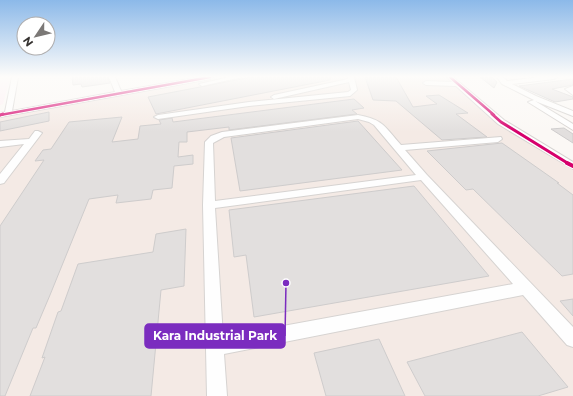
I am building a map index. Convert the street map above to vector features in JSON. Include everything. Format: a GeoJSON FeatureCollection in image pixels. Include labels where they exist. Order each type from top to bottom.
{"type":"FeatureCollection","features":[{"type":"Feature","properties":{"kind":"street"},"geometry":{"type":"LineString","coordinates":[[0,115],[10,107],[12,95]]}},
{"type":"Feature","properties":{"kind":"street"},"geometry":{"type":"LineString","coordinates":[[0,109],[88,95]]}},
{"type":"Feature","properties":{"kind":"street"},"geometry":{"type":"LineString","coordinates":[[249,104],[281,95]]}},
{"type":"Feature","properties":{"kind":"street"},"geometry":{"type":"LineString","coordinates":[[158,117],[249,104],[340,95]]}},
{"type":"Feature","properties":{"kind":"street"},"geometry":{"type":"LineString","coordinates":[[471,95],[501,122],[573,166]]}},
{"type":"Feature","properties":{"kind":"street"},"geometry":{"type":"LineString","coordinates":[[525,95],[573,128]]}},
{"type":"Feature","properties":{"kind":"street"},"geometry":{"type":"LineString","coordinates":[[530,95],[573,114]]}},
{"type":"Feature","properties":{"kind":"street"},"geometry":{"type":"LineString","coordinates":[[0,103],[10,107]]}},
{"type":"Feature","properties":{"kind":"street"},"geometry":{"type":"LineString","coordinates":[[217,396],[209,205],[209,142],[217,136],[362,117],[372,120],[573,339]]}},
{"type":"Feature","properties":{"kind":"street"},"geometry":{"type":"LineString","coordinates":[[2,177],[38,133]]}},
{"type":"Feature","properties":{"kind":"street"},"geometry":{"type":"LineString","coordinates":[[398,148],[498,138]]}},
{"type":"Feature","properties":{"kind":"street"},"geometry":{"type":"LineString","coordinates":[[0,144],[32,142]]}},
{"type":"Feature","properties":{"kind":"street"},"geometry":{"type":"LineString","coordinates":[[209,205],[423,177]]}},
{"type":"Feature","properties":{"kind":"street"},"geometry":{"type":"LineString","coordinates":[[216,347],[526,288]]}},
{"type":"Feature","properties":{"kind":"shaded area"},"geometry":{"type":"Polygon","coordinates":[[[0,95],[5,95],[3,104],[0,105],[0,95]]]}},
{"type":"Feature","properties":{"kind":"shaded area"},"geometry":{"type":"Polygon","coordinates":[[[116,95],[465,95],[492,120],[573,170],[573,396],[0,396],[0,116],[116,95]]]}},
{"type":"Feature","properties":{"kind":"building"},"geometry":{"type":"Polygon","coordinates":[[[156,95],[251,95],[156,114],[148,97],[156,95]]]}},
{"type":"Feature","properties":{"kind":"building"},"geometry":{"type":"Polygon","coordinates":[[[371,95],[406,95],[413,107],[437,104],[426,96],[440,95],[468,113],[456,114],[487,137],[442,140],[396,101],[373,100],[371,95]]]}},
{"type":"Feature","properties":{"kind":"building"},"geometry":{"type":"Polygon","coordinates":[[[540,95],[569,95],[573,97],[573,99],[555,102],[540,95]]]}},
{"type":"Feature","properties":{"kind":"building"},"geometry":{"type":"Polygon","coordinates":[[[354,99],[364,108],[352,110],[357,114],[229,130],[229,127],[187,132],[187,142],[179,142],[178,157],[193,155],[193,164],[174,166],[172,188],[153,190],[151,199],[116,203],[118,195],[89,199],[36,328],[33,328],[5,396],[0,396],[0,226],[44,160],[35,161],[43,150],[51,149],[69,122],[122,117],[112,142],[138,139],[140,126],[161,124],[159,120],[172,118],[173,122],[354,99]]]}},
{"type":"Feature","properties":{"kind":"building"},"geometry":{"type":"Polygon","coordinates":[[[49,112],[49,121],[0,131],[0,122],[49,112]]]}},
{"type":"Feature","properties":{"kind":"building"},"geometry":{"type":"Polygon","coordinates":[[[358,121],[402,170],[240,191],[231,138],[358,121]]]}},
{"type":"Feature","properties":{"kind":"building"},"geometry":{"type":"Polygon","coordinates":[[[564,128],[573,134],[573,143],[551,129],[564,128]]]}},
{"type":"Feature","properties":{"kind":"building"},"geometry":{"type":"Polygon","coordinates":[[[502,143],[559,183],[557,183],[573,195],[573,274],[562,276],[473,189],[466,190],[427,151],[502,143]]]}},
{"type":"Feature","properties":{"kind":"building"},"geometry":{"type":"Polygon","coordinates":[[[414,186],[489,276],[254,317],[246,255],[234,257],[229,210],[414,186]]]}},
{"type":"Feature","properties":{"kind":"building"},"geometry":{"type":"Polygon","coordinates":[[[186,229],[184,286],[161,290],[151,396],[30,396],[45,357],[42,358],[58,312],[61,311],[78,264],[153,252],[156,234],[186,229]]]}},
{"type":"Feature","properties":{"kind":"building"},"geometry":{"type":"Polygon","coordinates":[[[573,299],[573,316],[560,301],[573,299]]]}},
{"type":"Feature","properties":{"kind":"building"},"geometry":{"type":"Polygon","coordinates":[[[522,332],[568,387],[538,396],[425,396],[407,362],[522,332]]]}},
{"type":"Feature","properties":{"kind":"building"},"geometry":{"type":"Polygon","coordinates":[[[379,339],[405,396],[326,396],[314,353],[379,339]]]}},
{"type":"Feature","properties":{"kind":"cycle path"},"geometry":{"type":"LineString","coordinates":[[0,115],[108,95]]}},
{"type":"Feature","properties":{"kind":"cycle path"},"geometry":{"type":"LineString","coordinates":[[471,95],[501,122],[573,166]]}},
{"type":"Feature","properties":{"kind":"place","name":"Kara Industrial Park"},"geometry":{"type":"Point","coordinates":[286,283]}}]}
